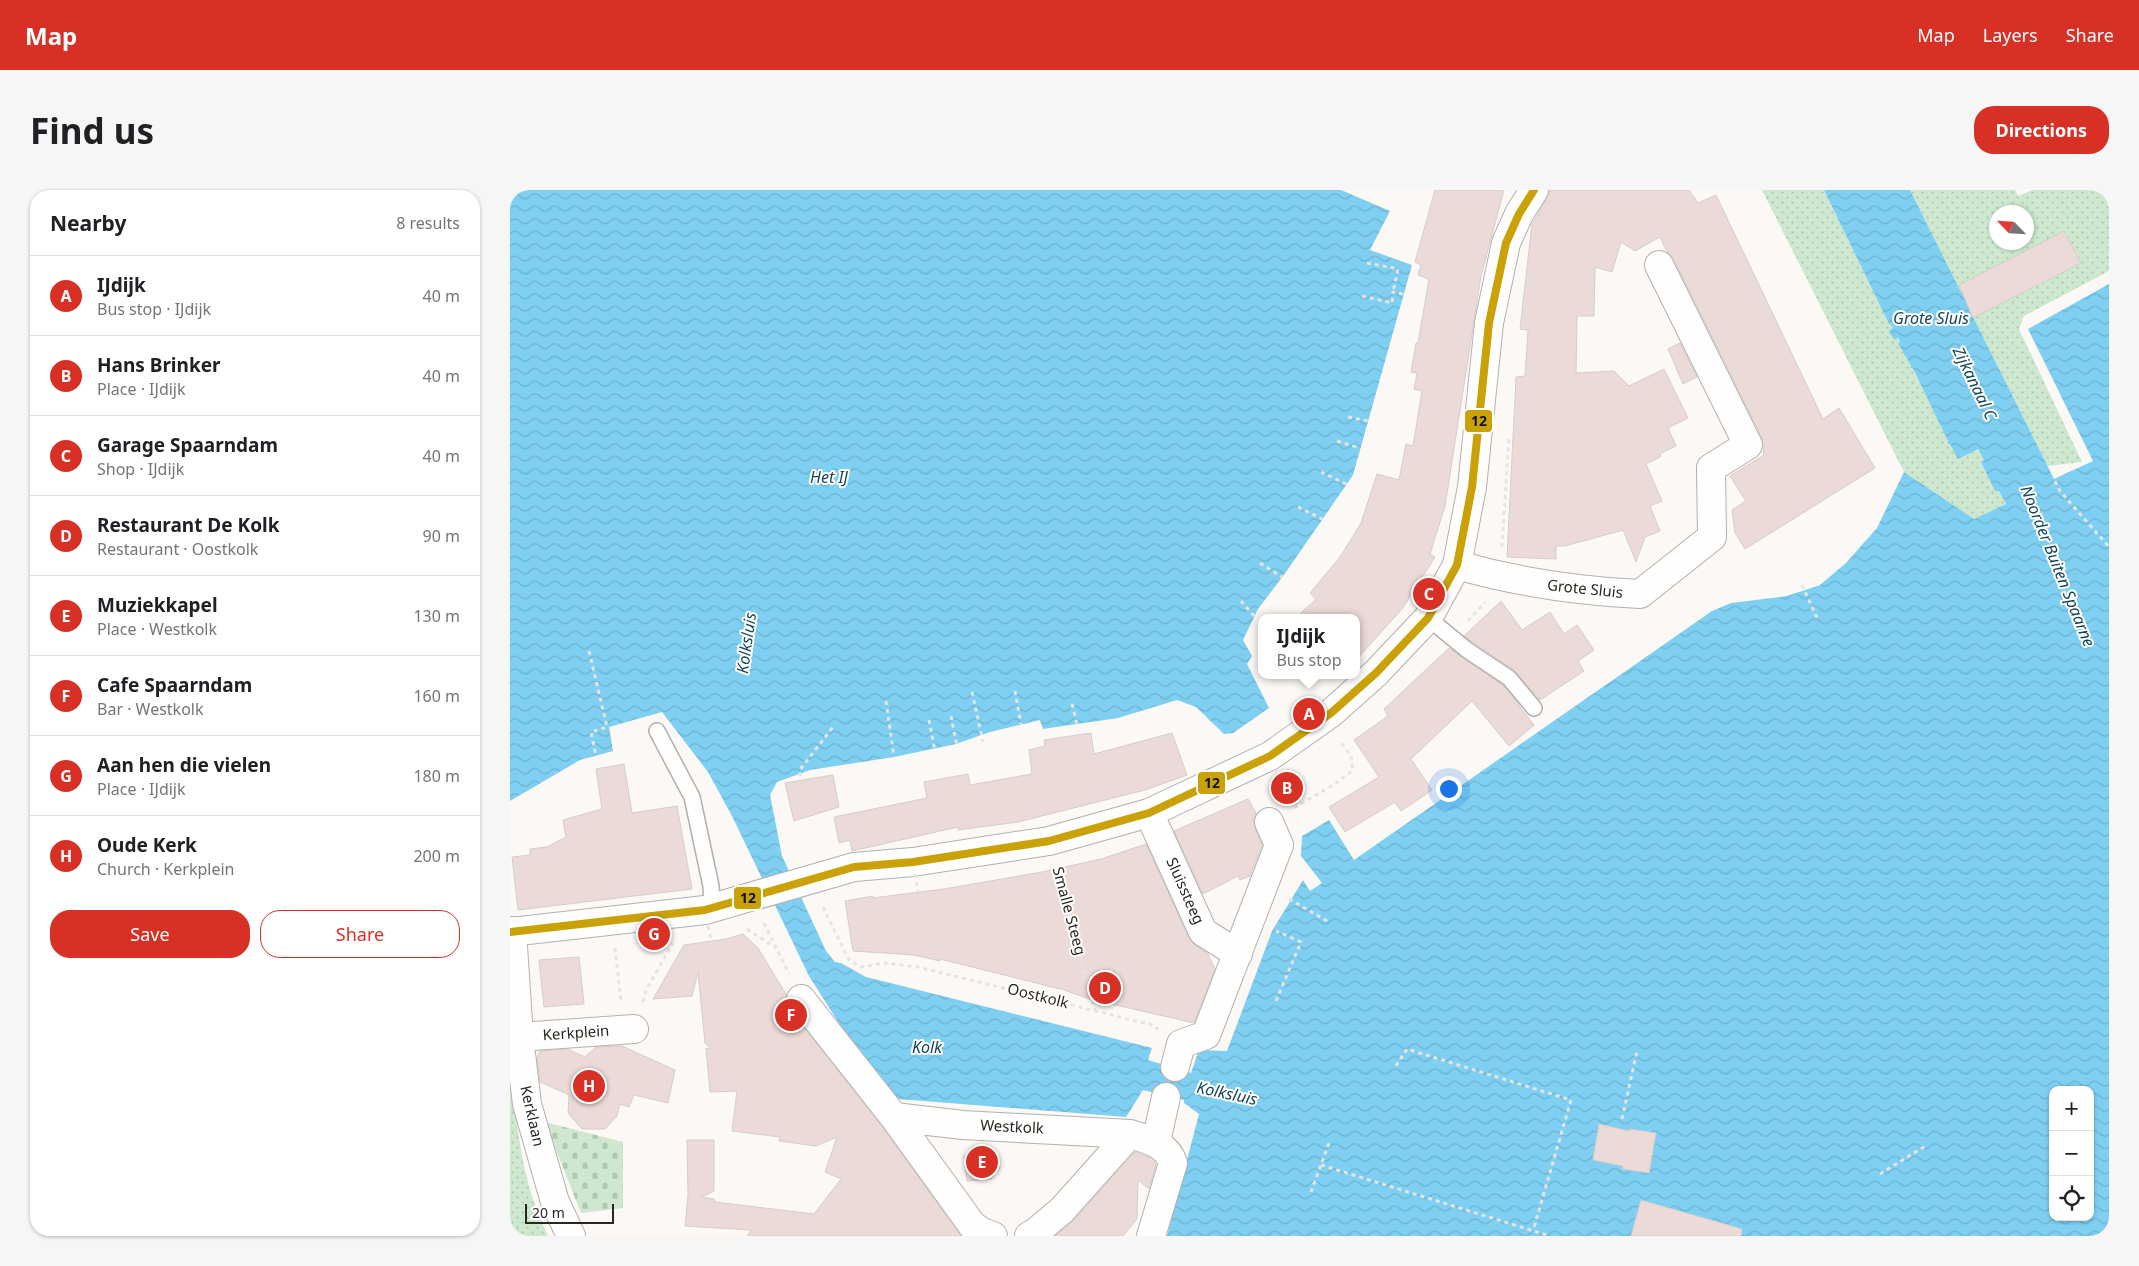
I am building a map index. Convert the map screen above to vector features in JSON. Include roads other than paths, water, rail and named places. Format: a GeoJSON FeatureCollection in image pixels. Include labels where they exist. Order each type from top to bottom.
{"type":"FeatureCollection","features":[{"type":"Feature","properties":{"kind":"street"},"geometry":{"type":"LineString","coordinates":[[511,932],[653,917],[710,917],[766,893],[854,867],[913,862],[1049,841],[1149,812],[1270,756],[1338,706],[1376,673],[1428,618],[1457,565],[1472,487],[1491,314],[1506,243],[1519,214],[1534,190]]}},
{"type":"Feature","properties":{"kind":"street","name":"Grote Sluis"},"geometry":{"type":"LineString","coordinates":[[1457,565],[1500,577],[1592,592],[1640,594],[1712,537],[1711,468],[1748,445],[1659,265]]}},
{"type":"Feature","properties":{"kind":"street","name":"Sluissteeg"},"geometry":{"type":"LineString","coordinates":[[1149,812],[1203,932],[1238,954]]}},
{"type":"Feature","properties":{"kind":"street"},"geometry":{"type":"LineString","coordinates":[[1178,1055],[1206,1035],[1238,954],[1279,845],[1269,822]]}},
{"type":"Feature","properties":{"kind":"street","name":"Kerklaan"},"geometry":{"type":"LineString","coordinates":[[511,932],[526,1104],[555,1202],[571,1236]]}},
{"type":"Feature","properties":{"kind":"street"},"geometry":{"type":"LineString","coordinates":[[801,999],[894,1118],[972,1225],[982,1232],[993,1236]]}},
{"type":"Feature","properties":{"kind":"street","name":"Kerkplein"},"geometry":{"type":"LineString","coordinates":[[519,1037],[629,1029]]}},
{"type":"Feature","properties":{"kind":"street"},"geometry":{"type":"LineString","coordinates":[[1151,1236],[1173,1163],[1172,1158],[1156,1142],[1166,1097]]}},
{"type":"Feature","properties":{"kind":"street","name":"Westkolk"},"geometry":{"type":"LineString","coordinates":[[894,1118],[963,1125],[1130,1134],[1156,1142]]}},
{"type":"Feature","properties":{"kind":"street"},"geometry":{"type":"LineString","coordinates":[[1029,1236],[1062,1210],[1130,1134]]}},
{"type":"Feature","properties":{"kind":"lane"},"geometry":{"type":"LineString","coordinates":[[1428,618],[1467,650],[1509,678],[1534,708]]}},
{"type":"Feature","properties":{"kind":"lane"},"geometry":{"type":"LineString","coordinates":[[657,731],[692,797],[711,886],[710,917]]}},
{"type":"Feature","properties":{"kind":"water"},"geometry":{"type":"Polygon","coordinates":[[[510,190],[1341,190],[1390,211],[1370,250],[1412,265],[1353,475],[1258,609],[1243,640],[1252,656],[1247,664],[1269,708],[1233,733],[1224,734],[1196,707],[1177,700],[1118,718],[1043,729],[1040,720],[990,732],[956,744],[894,757],[810,770],[777,782],[770,795],[782,856],[826,951],[835,962],[841,963],[866,977],[1152,1048],[1148,1060],[1191,1073],[1199,1050],[1227,1051],[1272,931],[1303,880],[1310,891],[1322,883],[1301,856],[1302,836],[1329,820],[1354,860],[1712,611],[1731,603],[1787,596],[1820,585],[1846,563],[1877,528],[1904,472],[1974,519],[2006,504],[1999,491],[1995,491],[1981,462],[1984,460],[1978,449],[1958,459],[1950,444],[1948,444],[1913,369],[1910,367],[1898,343],[1900,342],[1898,338],[1894,340],[1889,331],[1893,328],[1888,322],[1824,190],[1910,190],[1961,292],[2061,241],[1970,311],[2054,479],[2093,461],[2028,329],[2109,284],[2109,1236],[1167,1236],[1199,1114],[1184,1103],[1184,1100],[1143,1090],[1126,1117],[898,1099],[842,1028],[809,976],[732,816],[708,772],[662,712],[609,727],[613,751],[580,760],[510,801],[510,190]]]}},
{"type":"Feature","properties":{"kind":"place","name":"Garage Spaarndam"},"geometry":{"type":"Point","coordinates":[1429,594]}},
{"type":"Feature","properties":{"kind":"place","name":"IJdijk"},"geometry":{"type":"Point","coordinates":[1309,714]}},
{"type":"Feature","properties":{"kind":"place","name":"Hans Brinker"},"geometry":{"type":"Point","coordinates":[1287,788]}},
{"type":"Feature","properties":{"kind":"place","name":"Aan hen die vielen"},"geometry":{"type":"Point","coordinates":[654,934]}},
{"type":"Feature","properties":{"kind":"place","name":"Restaurant De Kolk"},"geometry":{"type":"Point","coordinates":[1105,988]}},
{"type":"Feature","properties":{"kind":"place","name":"Cafe Spaarndam"},"geometry":{"type":"Point","coordinates":[791,1015]}},
{"type":"Feature","properties":{"kind":"place","name":"Oude Kerk"},"geometry":{"type":"Point","coordinates":[589,1086]}},
{"type":"Feature","properties":{"kind":"place","name":"Muziekkapel"},"geometry":{"type":"Point","coordinates":[982,1162]}},
{"type":"Feature","properties":{"kind":"water label","name":"Zijkanaal C"},"geometry":{"type":"Point","coordinates":[1975,383]}},
{"type":"Feature","properties":{"kind":"water label","name":"Het IJ"},"geometry":{"type":"Point","coordinates":[829,477]}},
{"type":"Feature","properties":{"kind":"water label","name":"Noorder Buiten Spaarne"},"geometry":{"type":"Point","coordinates":[2058,566]}},
{"type":"Feature","properties":{"kind":"water label","name":"Kolksluis"},"geometry":{"type":"Point","coordinates":[746,643]}},
{"type":"Feature","properties":{"kind":"water label","name":"Kolk"},"geometry":{"type":"Point","coordinates":[927,1047]}},
{"type":"Feature","properties":{"kind":"water label","name":"Kolksluis"},"geometry":{"type":"Point","coordinates":[1227,1093]}}]}
